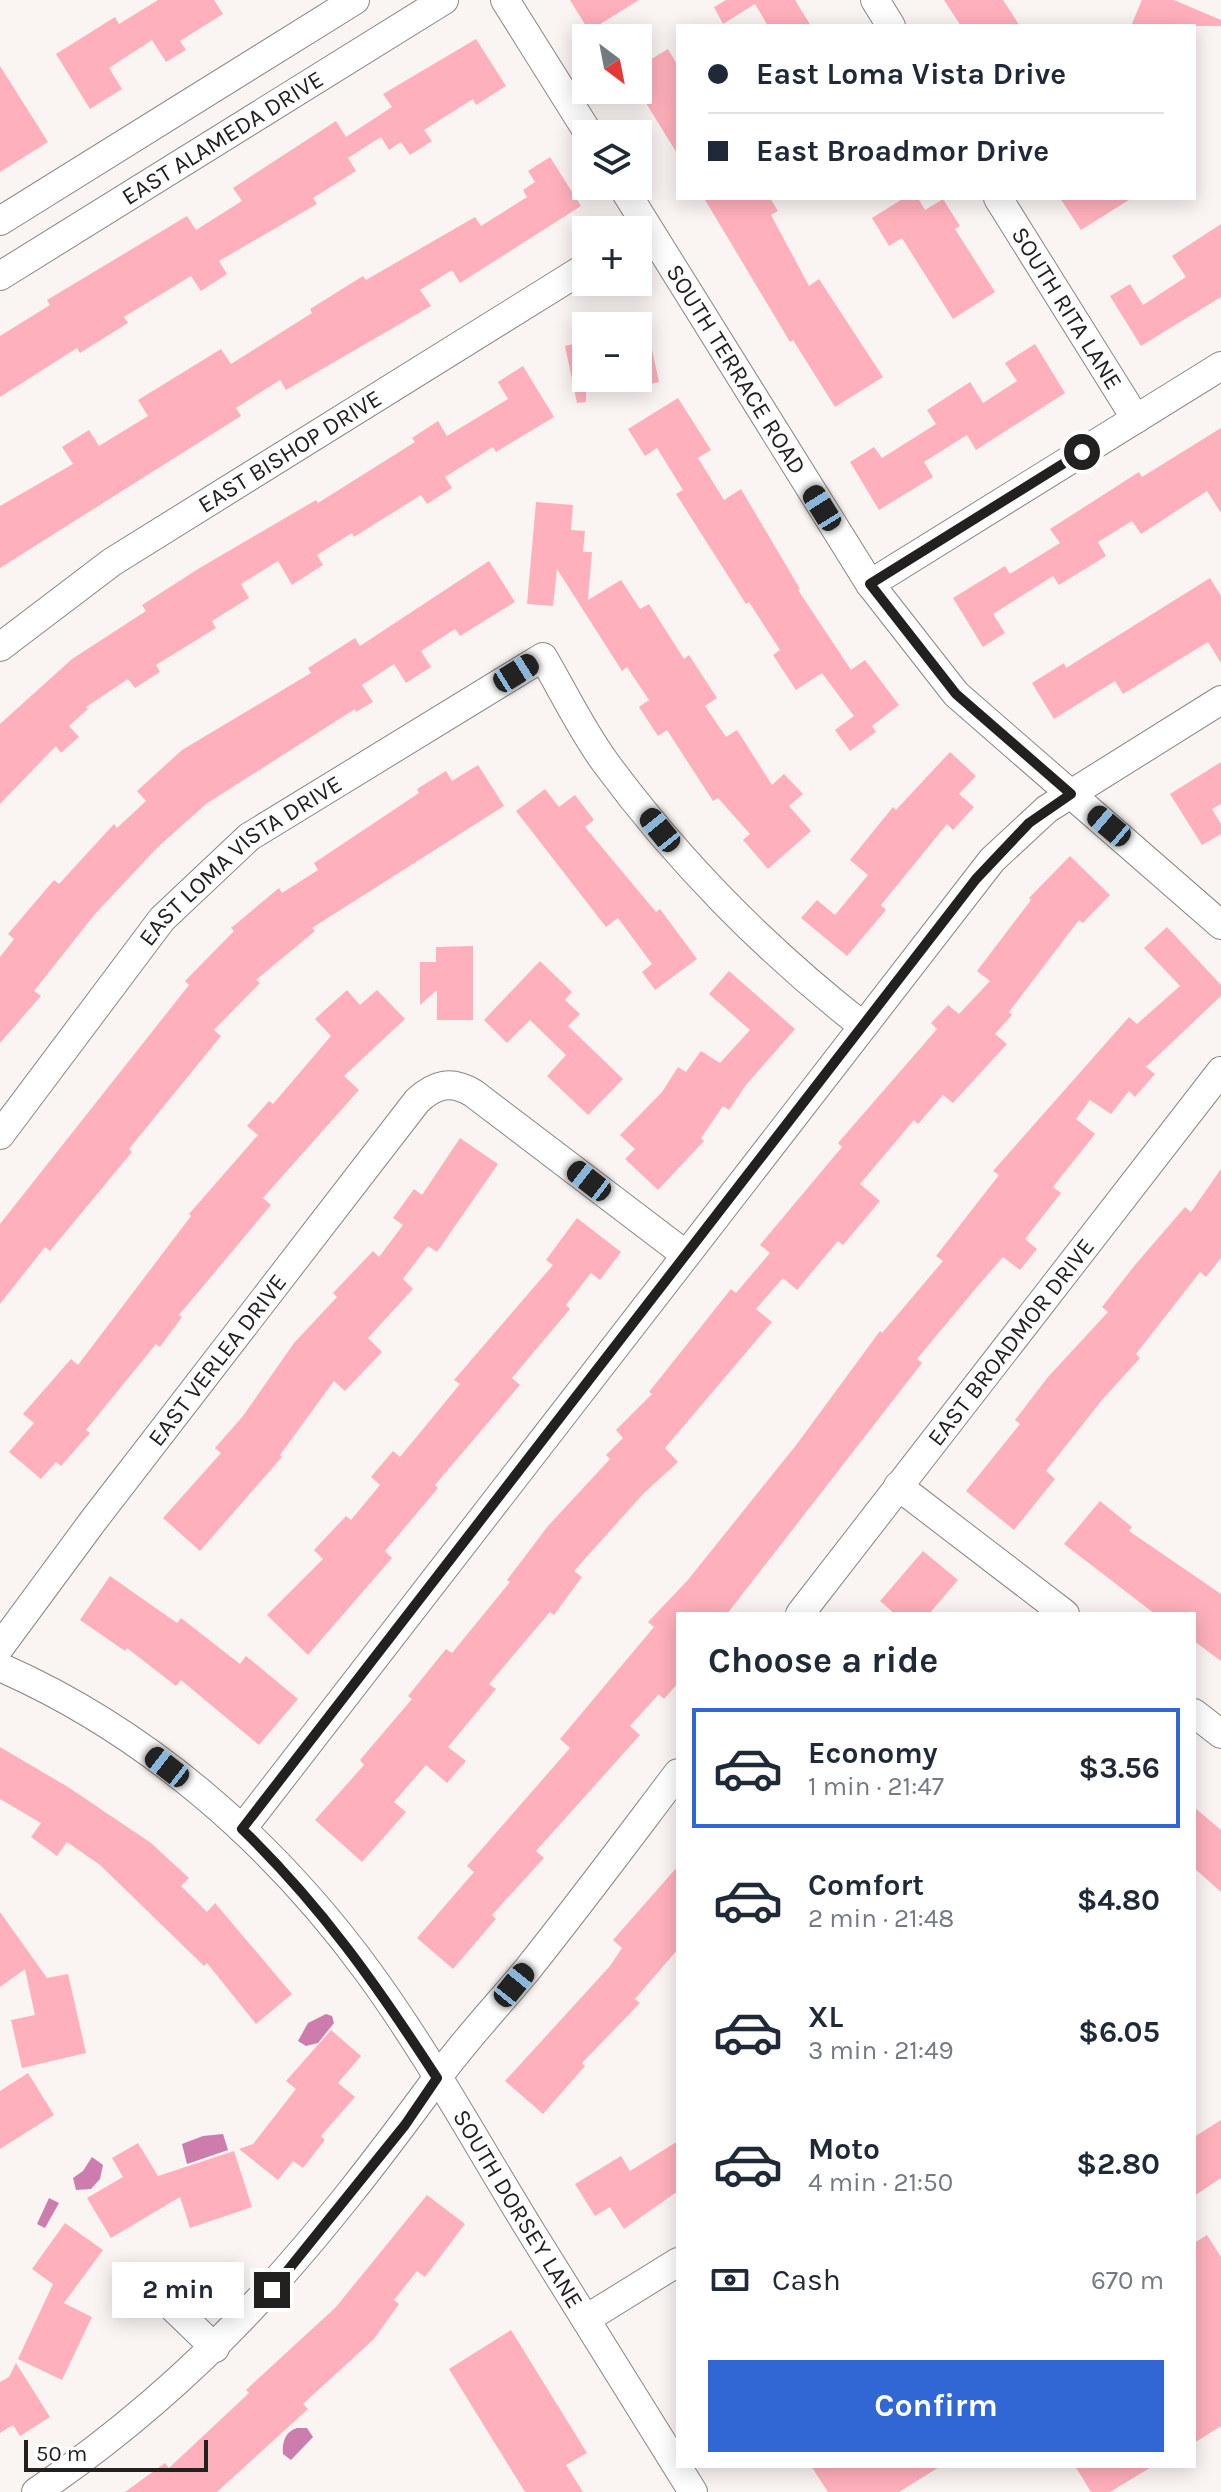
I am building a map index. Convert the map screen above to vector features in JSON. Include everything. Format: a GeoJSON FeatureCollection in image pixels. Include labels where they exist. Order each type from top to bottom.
{"type":"FeatureCollection","features":[{"type":"Feature","properties":{"kind":"street","name":"EAST ALAMEDA DRIVE"},"geometry":{"type":"LineString","coordinates":[[0,221],[355,0]]}},
{"type":"Feature","properties":{"kind":"street","name":"EAST ALAMEDA DRIVE"},"geometry":{"type":"LineString","coordinates":[[0,276],[444,0]]}},
{"type":"Feature","properties":{"kind":"street"},"geometry":{"type":"LineString","coordinates":[[505,0],[580,120]]}},
{"type":"Feature","properties":{"kind":"street"},"geometry":{"type":"LineString","coordinates":[[875,0],[890,24]]}},
{"type":"Feature","properties":{"kind":"street","name":"SOUTH RITA LANE"},"geometry":{"type":"LineString","coordinates":[[999,200],[1136,419]]}},
{"type":"Feature","properties":{"kind":"street","name":"SOUTH TERRACE ROAD"},"geometry":{"type":"LineString","coordinates":[[652,245],[870,584],[956,694],[1221,925]]}},
{"type":"Feature","properties":{"kind":"street","name":"EAST BISHOP DRIVE"},"geometry":{"type":"LineString","coordinates":[[0,647],[112,562],[572,276]]}},
{"type":"Feature","properties":{"kind":"street"},"geometry":{"type":"LineString","coordinates":[[870,584],[1221,366]]}},
{"type":"Feature","properties":{"kind":"street","name":"EAST LOMA VISTA DRIVE"},"geometry":{"type":"LineString","coordinates":[[0,1135],[162,919],[249,837],[543,657],[604,760],[679,853],[769,945],[863,1026]]}},
{"type":"Feature","properties":{"kind":"street"},"geometry":{"type":"LineString","coordinates":[[242,1829],[992,860],[1029,823],[1221,700]]}},
{"type":"Feature","properties":{"kind":"street","name":"EAST BROADMOR DRIVE"},"geometry":{"type":"LineString","coordinates":[[802,1612],[1221,1071]]}},
{"type":"Feature","properties":{"kind":"street","name":"EAST VERLEA DRIVE"},"geometry":{"type":"LineString","coordinates":[[0,1647],[93,1521],[417,1101],[444,1084],[473,1093],[686,1255]]}},
{"type":"Feature","properties":{"kind":"street"},"geometry":{"type":"LineString","coordinates":[[898,1486],[1062,1612]]}},
{"type":"Feature","properties":{"kind":"street","name":"SOUTH DORSEY LANE"},"geometry":{"type":"LineString","coordinates":[[0,1667],[47,1687],[112,1727],[242,1829],[296,1883],[349,1946],[437,2078],[676,2465]]}},
{"type":"Feature","properties":{"kind":"street"},"geometry":{"type":"LineString","coordinates":[[1196,1715],[1221,1734]]}},
{"type":"Feature","properties":{"kind":"street"},"geometry":{"type":"LineString","coordinates":[[36,2492],[123,2429],[215,2348],[319,2236],[405,2125],[437,2078],[528,1968],[676,1776]]}},
{"type":"Feature","properties":{"kind":"street"},"geometry":{"type":"LineString","coordinates":[[586,2319],[676,2263]]}},
{"type":"Feature","properties":{"kind":"street"},"geometry":{"type":"LineString","coordinates":[[158,2293],[215,2348]]}},
{"type":"Feature","properties":{"kind":"street","name":"SOUTH DORSEY LANE"},"geometry":{"type":"LineString","coordinates":[[678,2468],[693,2492]]}},
{"type":"Feature","properties":{"kind":"shaded area"},"geometry":{"type":"Polygon","coordinates":[[[326,2014],[332,2016],[334,2023],[318,2043],[306,2046],[298,2041],[308,2023],[326,2014]]]}},
{"type":"Feature","properties":{"kind":"shaded area"},"geometry":{"type":"Polygon","coordinates":[[[223,2134],[228,2150],[187,2164],[182,2144],[203,2136],[223,2134]]]}},
{"type":"Feature","properties":{"kind":"shaded area"},"geometry":{"type":"Polygon","coordinates":[[[92,2157],[103,2165],[100,2179],[91,2189],[76,2190],[73,2178],[83,2171],[92,2157]]]}},
{"type":"Feature","properties":{"kind":"shaded area"},"geometry":{"type":"Polygon","coordinates":[[[49,2198],[59,2203],[45,2228],[37,2224],[49,2198]]]}},
{"type":"Feature","properties":{"kind":"shaded area"},"geometry":{"type":"Polygon","coordinates":[[[297,2428],[307,2428],[313,2437],[291,2460],[283,2454],[283,2445],[287,2435],[297,2428]]]}},
{"type":"Feature","properties":{"kind":"building"},"geometry":{"type":"Polygon","coordinates":[[[158,0],[214,0],[223,14],[180,41],[186,50],[166,62],[152,40],[109,68],[122,89],[90,109],[56,54],[115,17],[119,24],[158,0]]]}},
{"type":"Feature","properties":{"kind":"building"},"geometry":{"type":"Polygon","coordinates":[[[570,0],[639,0],[600,24],[585,24],[570,0]]]}},
{"type":"Feature","properties":{"kind":"building"},"geometry":{"type":"Polygon","coordinates":[[[726,0],[795,0],[810,24],[767,24],[755,4],[723,24],[714,7],[726,0]]]}},
{"type":"Feature","properties":{"kind":"building"},"geometry":{"type":"Polygon","coordinates":[[[944,0],[1003,0],[1019,24],[960,24],[944,0]]]}},
{"type":"Feature","properties":{"kind":"building"},"geometry":{"type":"Polygon","coordinates":[[[1142,0],[1174,0],[1221,20],[1221,26],[1132,24],[1142,0]]]}},
{"type":"Feature","properties":{"kind":"building"},"geometry":{"type":"Polygon","coordinates":[[[476,39],[506,86],[476,105],[473,99],[424,130],[432,141],[410,155],[401,142],[389,150],[381,137],[348,158],[356,171],[313,198],[317,204],[219,261],[227,274],[201,291],[191,276],[124,317],[128,323],[80,353],[77,348],[0,397],[0,336],[50,305],[47,300],[187,216],[196,230],[242,201],[233,188],[336,121],[346,137],[392,107],[383,94],[476,39]]]}},
{"type":"Feature","properties":{"kind":"building"},"geometry":{"type":"Polygon","coordinates":[[[668,49],[676,63],[676,152],[647,104],[652,104],[652,59],[668,49]]]}},
{"type":"Feature","properties":{"kind":"building"},"geometry":{"type":"Polygon","coordinates":[[[0,66],[48,142],[0,172],[0,66]]]}},
{"type":"Feature","properties":{"kind":"building"},"geometry":{"type":"Polygon","coordinates":[[[550,157],[572,192],[572,200],[577,200],[581,206],[460,283],[452,270],[420,290],[431,306],[286,390],[280,380],[236,408],[241,416],[0,568],[0,506],[73,464],[62,447],[89,430],[99,446],[148,416],[138,400],[221,349],[231,364],[312,313],[310,309],[363,276],[366,280],[475,217],[481,226],[527,197],[523,190],[535,182],[528,171],[550,157]]]}},
{"type":"Feature","properties":{"kind":"building"},"geometry":{"type":"Polygon","coordinates":[[[705,200],[771,200],[778,211],[771,215],[809,286],[819,279],[883,377],[835,407],[793,340],[790,342],[705,200]]]}},
{"type":"Feature","properties":{"kind":"building"},"geometry":{"type":"Polygon","coordinates":[[[901,200],[919,200],[925,210],[944,200],[960,226],[955,229],[995,292],[953,319],[902,238],[889,246],[872,218],[901,200]]]}},
{"type":"Feature","properties":{"kind":"building"},"geometry":{"type":"Polygon","coordinates":[[[1061,200],[1129,200],[1081,230],[1061,200]]]}},
{"type":"Feature","properties":{"kind":"building"},"geometry":{"type":"Polygon","coordinates":[[[1221,224],[1221,297],[1141,346],[1110,296],[1130,284],[1143,305],[1186,277],[1172,256],[1221,224]]]}},
{"type":"Feature","properties":{"kind":"building"},"geometry":{"type":"Polygon","coordinates":[[[572,344],[572,379],[565,346],[572,344]]]}},
{"type":"Feature","properties":{"kind":"building"},"geometry":{"type":"Polygon","coordinates":[[[1035,344],[1065,393],[976,450],[967,435],[924,462],[933,477],[879,510],[850,462],[874,447],[882,458],[936,424],[927,410],[970,382],[983,403],[1017,381],[1005,363],[1035,344]]]}},
{"type":"Feature","properties":{"kind":"building"},"geometry":{"type":"Polygon","coordinates":[[[652,349],[659,382],[652,384],[652,349]]]}},
{"type":"Feature","properties":{"kind":"building"},"geometry":{"type":"Polygon","coordinates":[[[523,366],[554,417],[496,452],[493,447],[445,477],[452,488],[427,504],[421,495],[354,537],[352,533],[317,555],[323,565],[292,585],[278,561],[241,584],[249,598],[212,621],[216,628],[156,665],[160,672],[135,688],[128,679],[86,707],[88,709],[69,726],[79,737],[61,753],[56,746],[0,804],[0,724],[72,659],[146,611],[142,605],[316,500],[318,503],[415,442],[412,438],[438,421],[447,436],[508,399],[498,382],[523,366]]]}},
{"type":"Feature","properties":{"kind":"building"},"geometry":{"type":"Polygon","coordinates":[[[575,392],[586,392],[586,402],[577,403],[575,392]]]}},
{"type":"Feature","properties":{"kind":"building"},"geometry":{"type":"Polygon","coordinates":[[[678,398],[711,450],[698,458],[724,500],[741,489],[798,590],[851,670],[865,660],[899,705],[872,726],[876,732],[850,751],[835,730],[854,716],[822,673],[796,690],[773,655],[780,650],[749,602],[746,604],[676,494],[683,490],[657,448],[645,456],[628,429],[678,398]]]}},
{"type":"Feature","properties":{"kind":"building"},"geometry":{"type":"Polygon","coordinates":[[[1221,428],[1221,513],[1207,491],[1141,534],[1132,521],[1098,542],[1106,556],[1059,585],[1053,576],[993,614],[1005,633],[983,647],[953,598],[1005,566],[1010,574],[1060,543],[1050,529],[1139,472],[1142,477],[1221,428]]]}},
{"type":"Feature","properties":{"kind":"building"},"geometry":{"type":"Polygon","coordinates":[[[536,502],[573,505],[571,530],[585,531],[583,552],[592,552],[588,600],[621,580],[640,609],[649,604],[684,659],[689,655],[717,698],[705,706],[726,737],[737,730],[772,785],[784,774],[803,794],[789,806],[811,831],[768,869],[743,840],[750,834],[718,798],[713,801],[667,730],[658,736],[639,707],[649,700],[627,667],[622,671],[557,569],[553,606],[527,604],[536,502]]]}},
{"type":"Feature","properties":{"kind":"building"},"geometry":{"type":"Polygon","coordinates":[[[489,561],[515,602],[460,636],[455,629],[421,651],[431,667],[406,683],[394,664],[362,685],[373,702],[356,712],[355,709],[206,804],[158,847],[95,914],[34,991],[41,996],[0,1043],[0,957],[14,939],[8,934],[54,880],[59,884],[114,824],[117,828],[146,801],[137,791],[182,750],[311,673],[308,668],[355,638],[360,646],[489,561]]]}},
{"type":"Feature","properties":{"kind":"building"},"geometry":{"type":"Polygon","coordinates":[[[1210,578],[1221,596],[1221,663],[1208,642],[1123,694],[1115,681],[1054,719],[1032,683],[1064,663],[1066,668],[1210,578]]]}},
{"type":"Feature","properties":{"kind":"building"},"geometry":{"type":"Polygon","coordinates":[[[950,752],[976,776],[959,794],[974,807],[953,830],[947,824],[881,905],[886,910],[847,956],[801,918],[817,900],[835,915],[868,875],[850,860],[893,807],[896,810],[950,752]]]}},
{"type":"Feature","properties":{"kind":"building"},"geometry":{"type":"Polygon","coordinates":[[[1221,762],[1221,804],[1212,809],[1221,824],[1221,834],[1202,845],[1170,794],[1221,762]]]}},
{"type":"Feature","properties":{"kind":"building"},"geometry":{"type":"Polygon","coordinates":[[[478,765],[504,806],[312,928],[315,931],[256,980],[260,983],[214,1030],[221,1036],[129,1149],[132,1152],[50,1251],[45,1247],[0,1304],[0,1224],[189,985],[185,981],[234,931],[231,928],[279,888],[282,893],[318,870],[314,863],[419,793],[417,789],[446,771],[452,781],[478,765]]]}},
{"type":"Feature","properties":{"kind":"building"},"geometry":{"type":"Polygon","coordinates":[[[545,789],[559,807],[575,795],[594,820],[585,827],[656,912],[660,909],[697,959],[655,990],[642,972],[652,964],[618,918],[606,927],[516,811],[545,789]]]}},
{"type":"Feature","properties":{"kind":"building"},"geometry":{"type":"Polygon","coordinates":[[[1070,856],[1110,895],[1083,923],[1079,920],[1009,1012],[1012,1015],[995,1034],[1007,1044],[953,1103],[943,1095],[918,1124],[914,1120],[860,1184],[880,1201],[843,1245],[838,1241],[797,1290],[783,1278],[756,1309],[772,1322],[665,1448],[678,1462],[644,1493],[574,1571],[582,1577],[554,1615],[550,1612],[489,1684],[496,1689],[448,1747],[466,1761],[447,1783],[426,1765],[394,1802],[406,1812],[362,1862],[315,1820],[364,1765],[360,1760],[412,1699],[408,1696],[446,1649],[452,1653],[510,1582],[507,1580],[548,1526],[610,1459],[606,1455],[623,1438],[616,1430],[652,1394],[649,1392],[731,1289],[736,1293],[770,1253],[760,1245],[842,1147],[838,1143],[937,1029],[931,1023],[948,1005],[959,1014],[990,981],[977,971],[1031,900],[1029,898],[1070,856]]]}},
{"type":"Feature","properties":{"kind":"building"},"geometry":{"type":"Polygon","coordinates":[[[1167,927],[1221,985],[1221,996],[1146,1067],[1155,1074],[1135,1097],[1129,1091],[1111,1114],[1090,1100],[1076,1119],[1095,1134],[1053,1187],[1061,1193],[1025,1239],[1037,1249],[1020,1270],[1003,1257],[977,1287],[917,1359],[922,1363],[729,1612],[676,1612],[676,1685],[664,1699],[659,1694],[630,1726],[640,1735],[536,1851],[544,1858],[492,1915],[496,1919],[453,1969],[417,1938],[474,1872],[467,1866],[570,1748],[560,1739],[654,1627],[648,1622],[687,1581],[797,1444],[880,1331],[882,1333],[943,1261],[936,1256],[999,1175],[993,1171],[1129,1017],[1137,1024],[1180,986],[1144,948],[1167,927]]]}},
{"type":"Feature","properties":{"kind":"building"},"geometry":{"type":"Polygon","coordinates":[[[473,946],[473,1020],[437,1020],[437,990],[420,1005],[420,962],[436,962],[436,947],[473,946]]]}},
{"type":"Feature","properties":{"kind":"building"},"geometry":{"type":"Polygon","coordinates":[[[540,961],[572,992],[565,1000],[580,1014],[568,1026],[623,1079],[588,1115],[547,1076],[566,1055],[530,1020],[507,1043],[484,1020],[540,961]]]}},
{"type":"Feature","properties":{"kind":"building"},"geometry":{"type":"Polygon","coordinates":[[[729,971],[795,1029],[746,1085],[729,1110],[723,1106],[701,1138],[704,1141],[658,1190],[625,1159],[635,1149],[620,1135],[662,1092],[678,1067],[686,1072],[701,1051],[720,1063],[750,1030],[709,994],[729,971]]]}},
{"type":"Feature","properties":{"kind":"building"},"geometry":{"type":"Polygon","coordinates":[[[347,990],[360,1005],[377,990],[405,1019],[344,1076],[359,1090],[263,1198],[271,1205],[179,1315],[182,1317],[160,1347],[156,1344],[86,1430],[90,1433],[61,1466],[56,1462],[41,1479],[9,1452],[34,1423],[23,1414],[71,1359],[78,1365],[191,1216],[189,1214],[258,1135],[247,1126],[269,1101],[273,1104],[331,1036],[315,1019],[347,990]]]}},
{"type":"Feature","properties":{"kind":"building"},"geometry":{"type":"Polygon","coordinates":[[[460,1138],[498,1164],[437,1252],[428,1246],[403,1279],[413,1289],[368,1338],[382,1352],[345,1391],[334,1381],[280,1455],[282,1457],[200,1551],[163,1518],[221,1453],[215,1448],[243,1416],[294,1343],[337,1297],[333,1293],[373,1251],[379,1257],[403,1225],[393,1218],[414,1189],[422,1195],[460,1138]]]}},
{"type":"Feature","properties":{"kind":"building"},"geometry":{"type":"Polygon","coordinates":[[[1221,1169],[1221,1258],[1206,1277],[1200,1272],[1136,1354],[1140,1358],[1046,1471],[1055,1479],[1014,1530],[966,1491],[1020,1424],[1015,1420],[1048,1377],[1108,1312],[1102,1307],[1135,1265],[1185,1207],[1191,1212],[1221,1169]]]}},
{"type":"Feature","properties":{"kind":"building"},"geometry":{"type":"Polygon","coordinates":[[[577,1218],[621,1252],[600,1280],[591,1273],[566,1305],[570,1309],[512,1378],[520,1385],[435,1485],[438,1488],[385,1551],[392,1558],[308,1655],[267,1615],[323,1559],[314,1550],[346,1516],[351,1520],[380,1485],[371,1477],[393,1451],[400,1457],[460,1384],[454,1380],[553,1265],[546,1260],[577,1218]]]}},
{"type":"Feature","properties":{"kind":"building"},"geometry":{"type":"Polygon","coordinates":[[[1100,1501],[1132,1527],[1129,1531],[1221,1594],[1221,1661],[1196,1642],[1196,1612],[1152,1612],[1064,1544],[1100,1501]]]}},
{"type":"Feature","properties":{"kind":"building"},"geometry":{"type":"Polygon","coordinates":[[[923,1551],[958,1580],[931,1612],[893,1612],[880,1601],[923,1551]]]}},
{"type":"Feature","properties":{"kind":"building"},"geometry":{"type":"Polygon","coordinates":[[[110,1576],[177,1623],[181,1618],[240,1664],[246,1656],[298,1699],[259,1745],[181,1680],[176,1686],[127,1648],[125,1651],[80,1620],[110,1576]]]}},
{"type":"Feature","properties":{"kind":"building"},"geometry":{"type":"Polygon","coordinates":[[[0,1747],[68,1787],[151,1843],[189,1878],[181,1886],[207,1912],[215,1903],[292,1994],[256,2024],[207,1963],[204,1966],[100,1865],[67,1842],[57,1856],[31,1837],[41,1823],[0,1799],[0,1747]]]}},
{"type":"Feature","properties":{"kind":"building"},"geometry":{"type":"Polygon","coordinates":[[[1196,1809],[1221,1830],[1221,1892],[1196,1870],[1196,1809]]]}},
{"type":"Feature","properties":{"kind":"building"},"geometry":{"type":"Polygon","coordinates":[[[676,1868],[676,1951],[635,1999],[640,2003],[582,2063],[585,2066],[543,2114],[505,2081],[610,1966],[622,1948],[613,1940],[676,1868]]]}},
{"type":"Feature","properties":{"kind":"building"},"geometry":{"type":"Polygon","coordinates":[[[0,1912],[47,1978],[68,1974],[86,2053],[22,2068],[11,2020],[35,2015],[25,1969],[0,1987],[0,1912]]]}},
{"type":"Feature","properties":{"kind":"building"},"geometry":{"type":"Polygon","coordinates":[[[331,2030],[361,2056],[338,2083],[355,2097],[321,2136],[325,2140],[303,2168],[293,2161],[278,2180],[239,2149],[253,2144],[296,2089],[286,2081],[331,2030]]]}},
{"type":"Feature","properties":{"kind":"building"},"geometry":{"type":"Polygon","coordinates":[[[28,2073],[54,2115],[0,2149],[0,2091],[28,2073]]]}},
{"type":"Feature","properties":{"kind":"building"},"geometry":{"type":"Polygon","coordinates":[[[1221,2120],[1221,2178],[1196,2195],[1196,2136],[1221,2120]]]}},
{"type":"Feature","properties":{"kind":"building"},"geometry":{"type":"Polygon","coordinates":[[[676,2142],[676,2192],[624,2229],[610,2207],[595,2216],[575,2184],[621,2156],[630,2171],[676,2142]]]}},
{"type":"Feature","properties":{"kind":"building"},"geometry":{"type":"Polygon","coordinates":[[[138,2143],[158,2176],[234,2151],[252,2207],[190,2228],[180,2197],[111,2238],[87,2198],[123,2177],[112,2158],[138,2143]]]}},
{"type":"Feature","properties":{"kind":"building"},"geometry":{"type":"Polygon","coordinates":[[[427,2195],[465,2224],[425,2277],[417,2271],[394,2300],[399,2304],[374,2339],[303,2404],[308,2409],[217,2492],[125,2492],[165,2463],[169,2468],[249,2393],[246,2390],[336,2307],[427,2195]]]}},
{"type":"Feature","properties":{"kind":"building"},"geometry":{"type":"Polygon","coordinates":[[[65,2223],[103,2250],[64,2303],[92,2317],[62,2380],[18,2359],[53,2284],[32,2269],[65,2223]]]}},
{"type":"Feature","properties":{"kind":"building"},"geometry":{"type":"Polygon","coordinates":[[[1207,2235],[1221,2257],[1221,2426],[1196,2442],[1196,2242],[1207,2235]]]}},
{"type":"Feature","properties":{"kind":"building"},"geometry":{"type":"Polygon","coordinates":[[[511,2330],[587,2453],[566,2465],[583,2492],[525,2492],[449,2369],[511,2330]]]}},
{"type":"Feature","properties":{"kind":"building"},"geometry":{"type":"Polygon","coordinates":[[[16,2363],[50,2417],[20,2436],[13,2425],[0,2433],[0,2382],[9,2377],[16,2363]]]}},
{"type":"Feature","properties":{"kind":"building"},"geometry":{"type":"Polygon","coordinates":[[[812,2468],[938,2468],[899,2492],[828,2492],[812,2468]]]}},
{"type":"Feature","properties":{"kind":"building"},"geometry":{"type":"Polygon","coordinates":[[[1076,2468],[1150,2468],[1110,2492],[1091,2492],[1076,2468]]]}},
{"type":"Feature","properties":{"kind":"route"},"geometry":{"type":"LineString","coordinates":[[272,2290],[328,2225],[437,2078],[349,1946],[296,1883],[242,1829],[976,879],[1029,823],[1071,794],[956,694],[870,584],[1082,452]]}}]}
